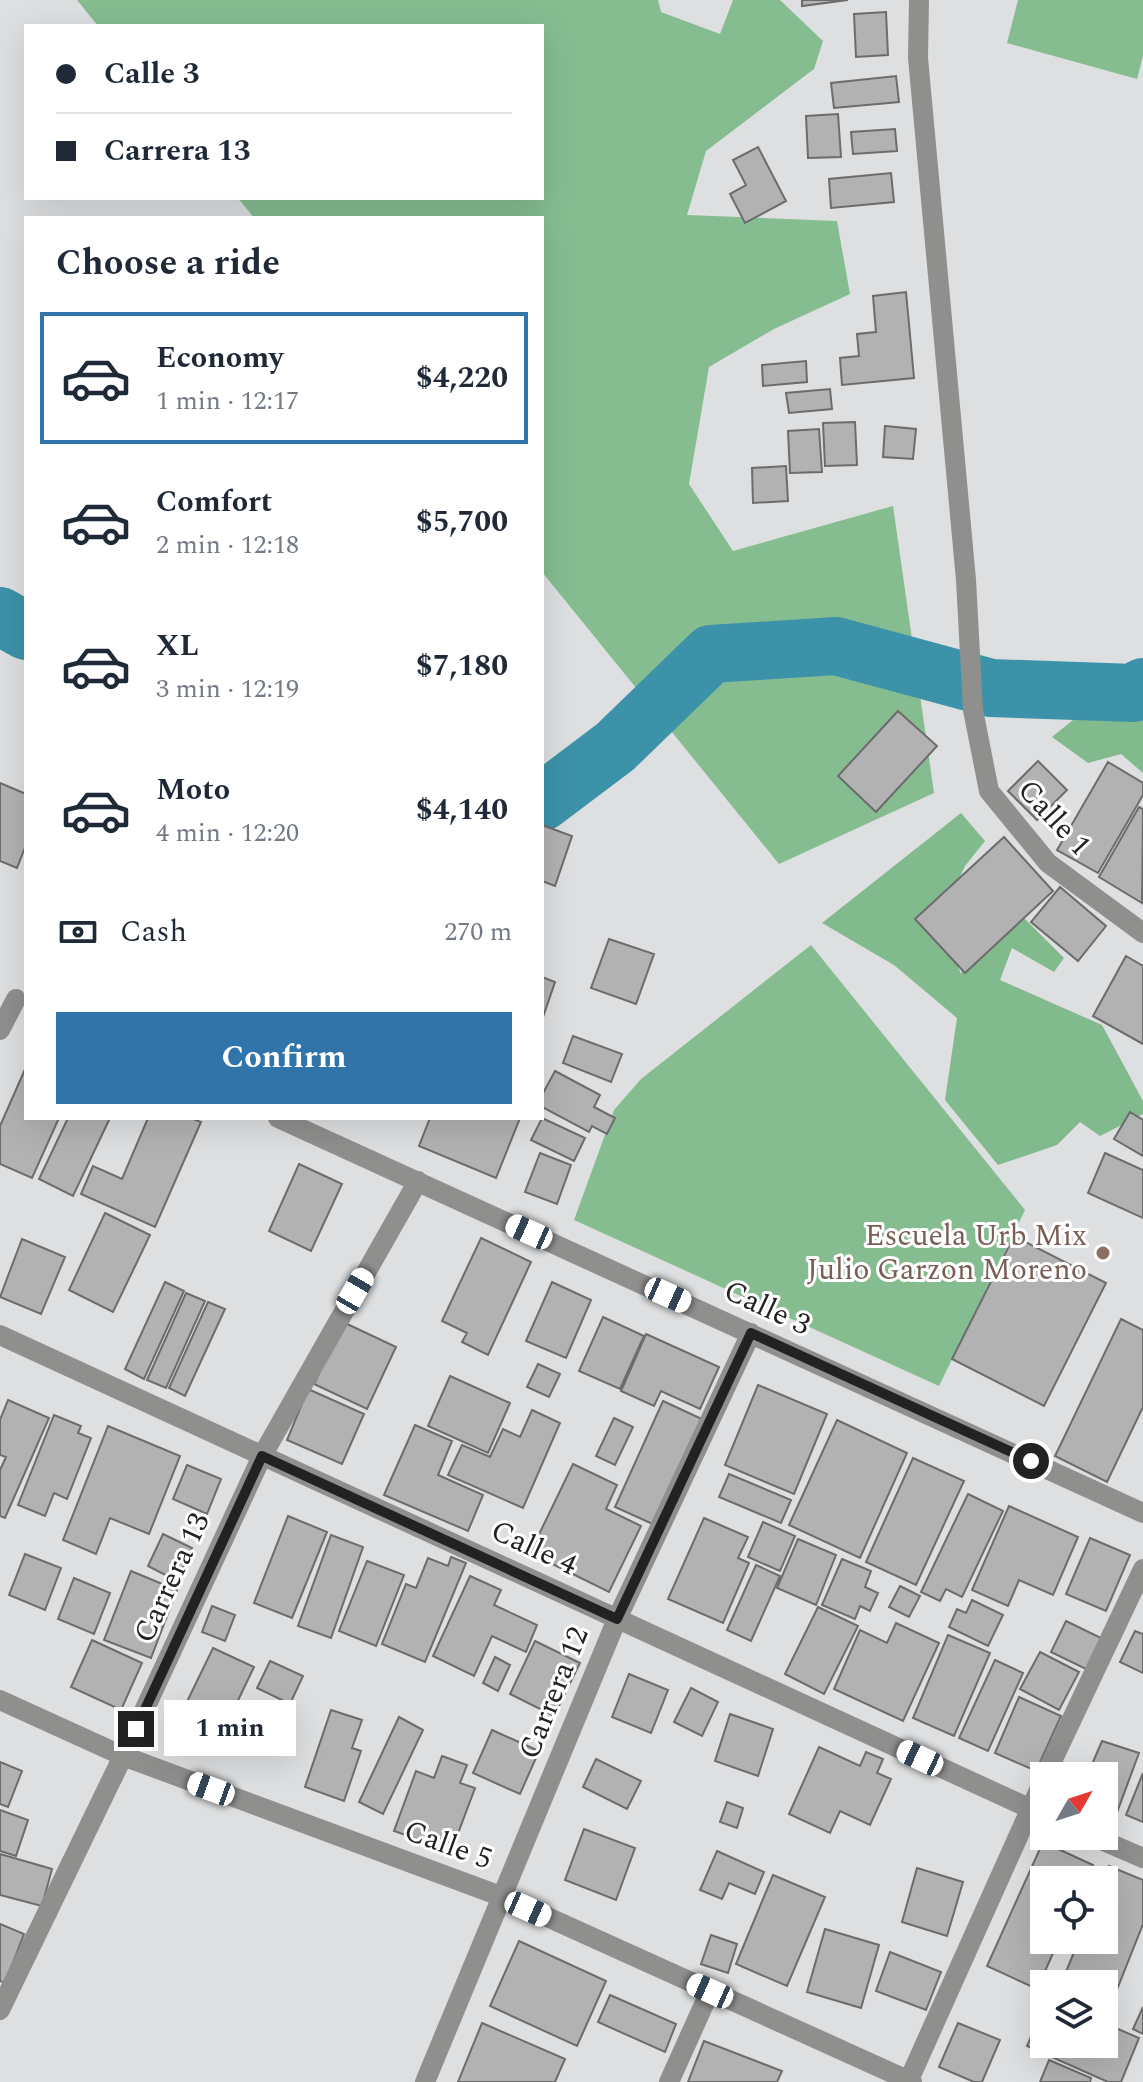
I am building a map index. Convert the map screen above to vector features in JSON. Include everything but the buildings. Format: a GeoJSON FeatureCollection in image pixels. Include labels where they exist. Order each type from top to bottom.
{"type":"FeatureCollection","features":[{"type":"Feature","properties":{"kind":"street","name":"Calle 1"},"geometry":{"type":"LineString","coordinates":[[919,0],[918,58],[966,580],[973,710],[989,791],[1048,863],[1143,933]]}},
{"type":"Feature","properties":{"kind":"street"},"geometry":{"type":"LineString","coordinates":[[0,1030],[14,998]]}},
{"type":"Feature","properties":{"kind":"street","name":"Calle 3"},"geometry":{"type":"LineString","coordinates":[[282,1120],[1143,1513]]}},
{"type":"Feature","properties":{"kind":"street","name":"Carrera 13"},"geometry":{"type":"LineString","coordinates":[[0,2010],[123,1756],[262,1456],[418,1181]]}},
{"type":"Feature","properties":{"kind":"street","name":"Carrera 12"},"geometry":{"type":"LineString","coordinates":[[425,2082],[617,1619],[751,1333]]}},
{"type":"Feature","properties":{"kind":"street","name":"Calle 4"},"geometry":{"type":"LineString","coordinates":[[0,1335],[1030,1809]]}},
{"type":"Feature","properties":{"kind":"street"},"geometry":{"type":"LineString","coordinates":[[1052,1762],[1143,1569]]}},
{"type":"Feature","properties":{"kind":"street","name":"Calle 5"},"geometry":{"type":"LineString","coordinates":[[0,1700],[123,1756],[503,1897],[910,2081]]}},
{"type":"Feature","properties":{"kind":"street"},"geometry":{"type":"LineString","coordinates":[[910,2081],[1030,1827]]}},
{"type":"Feature","properties":{"kind":"street"},"geometry":{"type":"LineString","coordinates":[[1118,1847],[1143,1858]]}},
{"type":"Feature","properties":{"kind":"street"},"geometry":{"type":"LineString","coordinates":[[669,2082],[710,1991]]}},
{"type":"Feature","properties":{"kind":"green space"},"geometry":{"type":"Polygon","coordinates":[[[77,0],[658,0],[661,12],[720,34],[733,0],[780,0],[823,41],[814,69],[706,151],[687,215],[837,221],[850,294],[774,329],[709,367],[689,484],[733,551],[893,506],[934,793],[779,864],[544,574],[544,216],[252,216],[240,200],[544,200],[544,24],[96,24],[77,0]]]}},
{"type":"Feature","properties":{"kind":"green space"},"geometry":{"type":"Polygon","coordinates":[[[1018,0],[1143,0],[1143,56],[1137,79],[1007,43],[1018,0]]]}},
{"type":"Feature","properties":{"kind":"green space"},"geometry":{"type":"Polygon","coordinates":[[[1143,663],[1143,773],[1121,754],[1088,763],[1052,737],[1143,663]]]}},
{"type":"Feature","properties":{"kind":"green space"},"geometry":{"type":"Polygon","coordinates":[[[961,813],[985,841],[965,866],[940,919],[961,974],[978,903],[1012,906],[1064,958],[1054,972],[1012,948],[1000,980],[1102,1025],[1143,1101],[1143,1114],[1100,1136],[1080,1122],[1057,1145],[998,1165],[945,1100],[957,1018],[894,965],[822,923],[961,813]]]}},
{"type":"Feature","properties":{"kind":"green space"},"geometry":{"type":"Polygon","coordinates":[[[811,945],[1025,1210],[939,1386],[574,1220],[614,1110],[641,1079],[811,945]]]}},
{"type":"Feature","properties":{"kind":"waterway"},"geometry":{"type":"LineString","coordinates":[[0,616],[24,630]]}},
{"type":"Feature","properties":{"kind":"waterway"},"geometry":{"type":"LineString","coordinates":[[544,800],[615,747],[711,654],[836,646],[991,688],[1134,693],[1143,687]]}},
{"type":"Feature","properties":{"kind":"place","name":"Escuela Urb Mix Julio Garzon Moreno"},"geometry":{"type":"Point","coordinates":[1103,1253]}},
{"type":"Feature","properties":{"kind":"route"},"geometry":{"type":"LineString","coordinates":[[136,1729],[262,1456],[617,1619],[751,1333],[1031,1461]]}}]}
